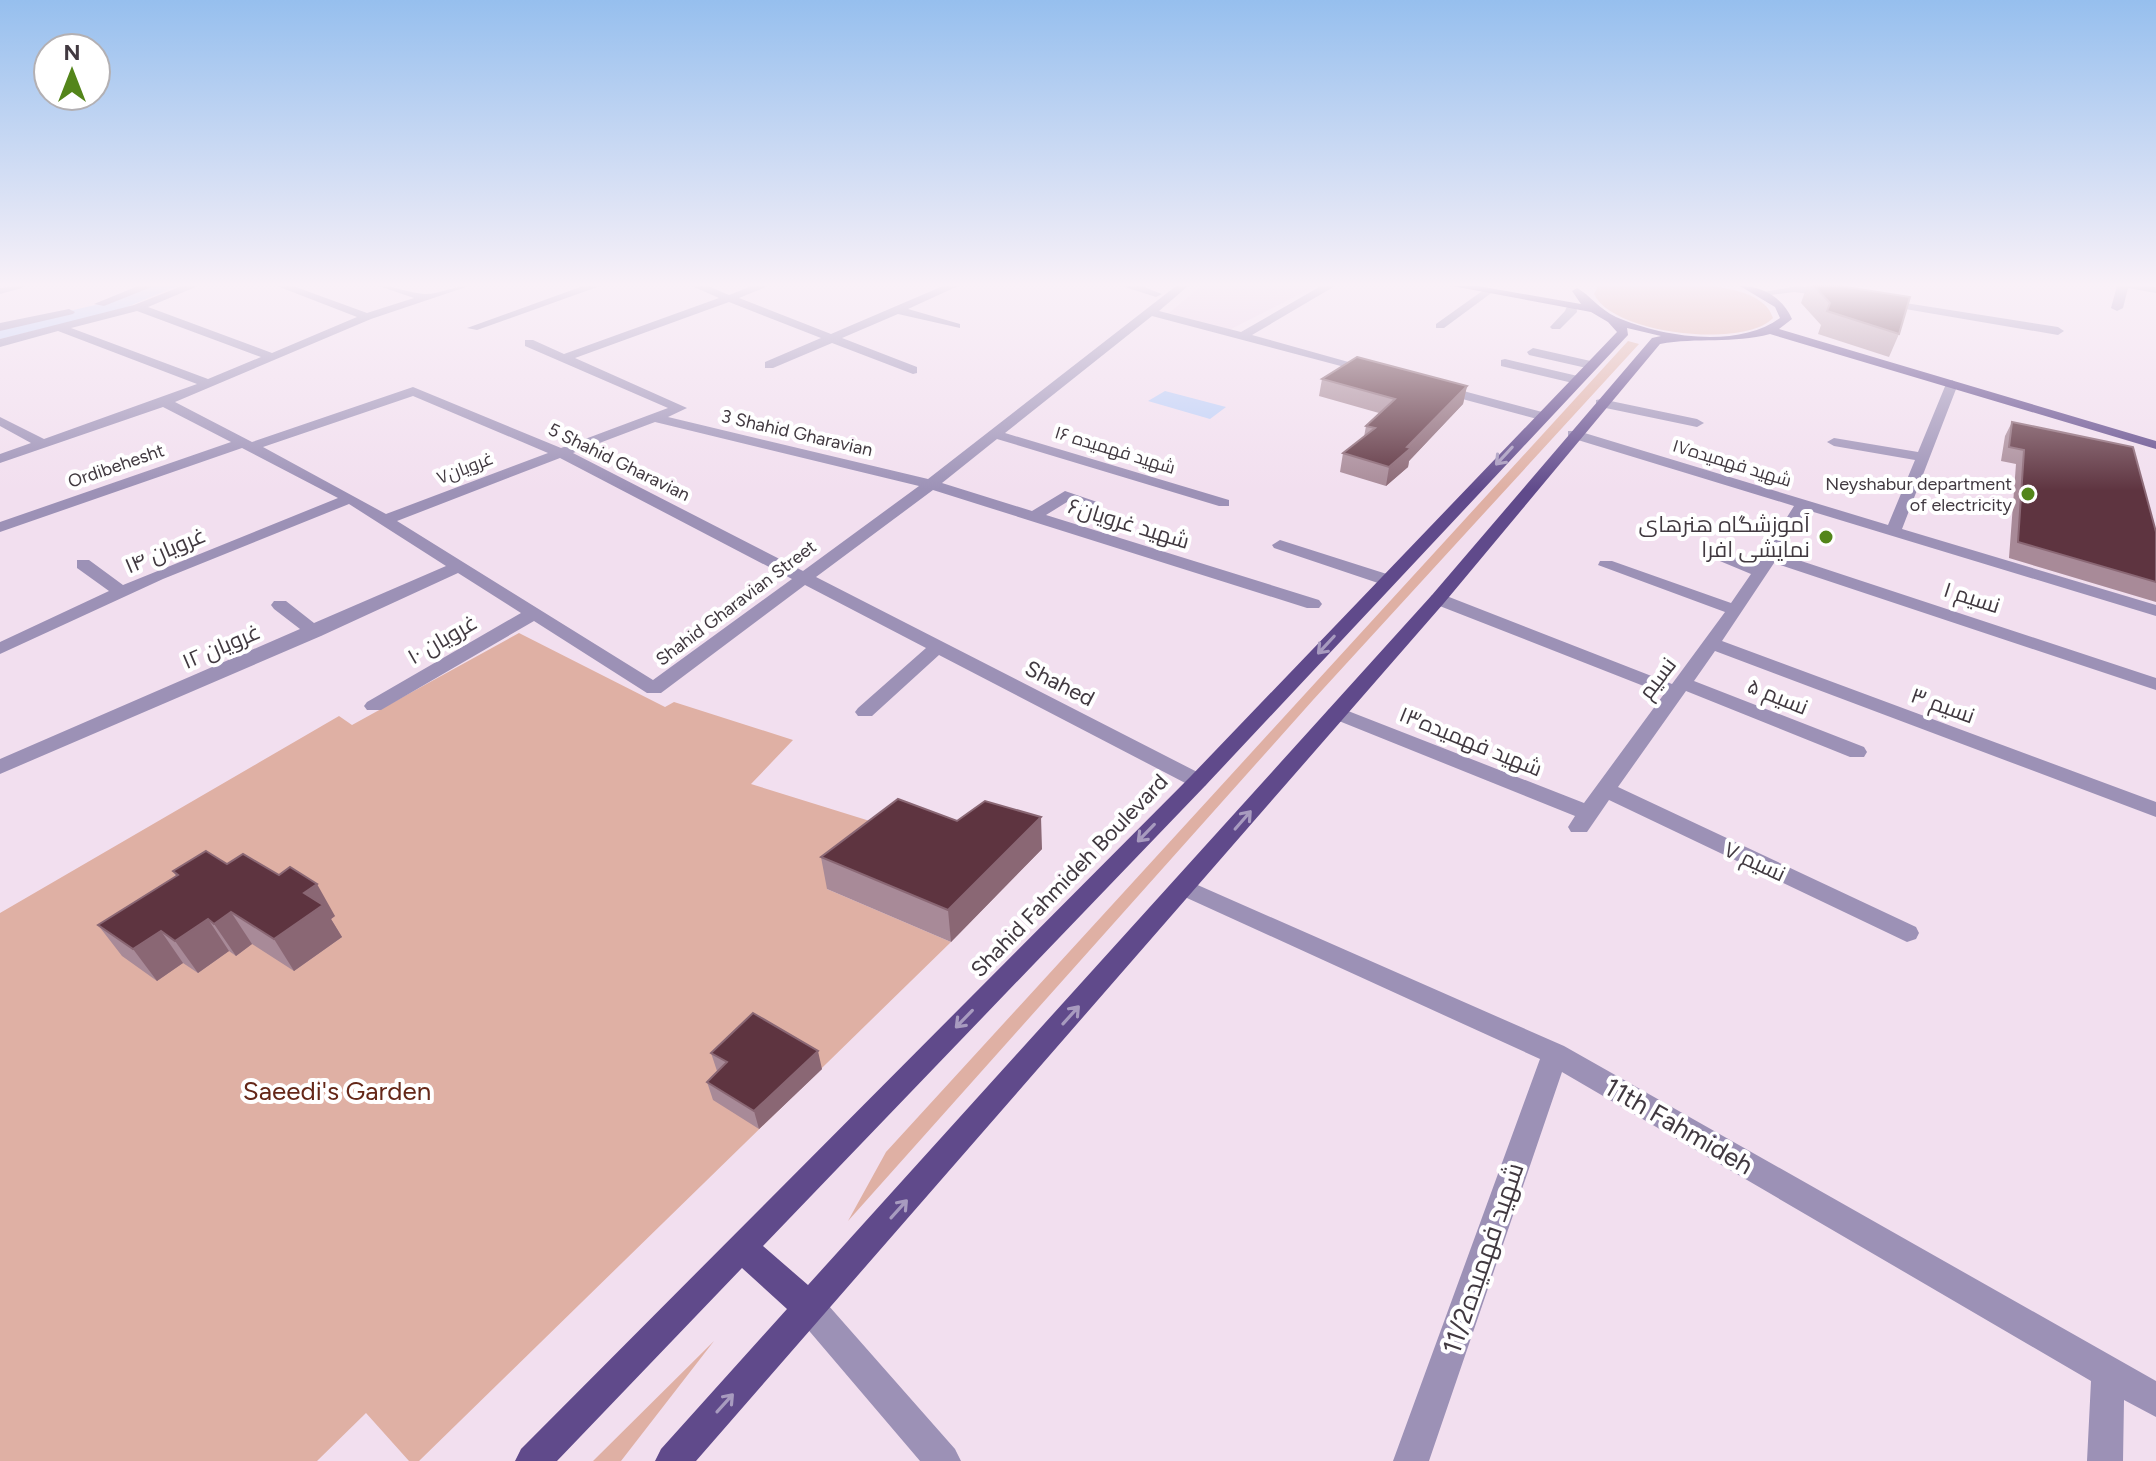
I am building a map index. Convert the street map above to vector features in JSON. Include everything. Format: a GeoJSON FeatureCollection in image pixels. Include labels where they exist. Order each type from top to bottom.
{"type":"FeatureCollection","features":[{"type":"Feature","properties":{"kind":"main road","name":"Shahid Fahmideh Boulevard"},"geometry":{"type":"LineString","coordinates":[[533,1461],[1198,781],[1602,354]]}},
{"type":"Feature","properties":{"kind":"main road"},"geometry":{"type":"LineString","coordinates":[[673,1461],[1438,599],[1573,434],[1644,354]]}},
{"type":"Feature","properties":{"kind":"main road"},"geometry":{"type":"LineString","coordinates":[[1851,354],[2156,445]]}},
{"type":"Feature","properties":{"kind":"main road"},"geometry":{"type":"LineString","coordinates":[[741,1247],[810,1308]]}},
{"type":"Feature","properties":{"kind":"street"},"geometry":{"type":"LineString","coordinates":[[130,354],[210,384]]}},
{"type":"Feature","properties":{"kind":"street"},"geometry":{"type":"LineString","coordinates":[[265,354],[275,358]]}},
{"type":"Feature","properties":{"kind":"street"},"geometry":{"type":"LineString","coordinates":[[0,459],[164,402],[284,354]]}},
{"type":"Feature","properties":{"kind":"street"},"geometry":{"type":"LineString","coordinates":[[555,354],[564,358],[575,354]]}},
{"type":"Feature","properties":{"kind":"street"},"geometry":{"type":"LineString","coordinates":[[769,365],[795,354]]}},
{"type":"Feature","properties":{"kind":"street"},"geometry":{"type":"LineString","coordinates":[[873,354],[913,370]]}},
{"type":"Feature","properties":{"kind":"street","name":"Shahid Gharavian Street"},"geometry":{"type":"LineString","coordinates":[[164,402],[350,498],[654,689],[931,484],[1097,354]]}},
{"type":"Feature","properties":{"kind":"street"},"geometry":{"type":"LineString","coordinates":[[1314,354],[1380,372]]}},
{"type":"Feature","properties":{"kind":"street"},"geometry":{"type":"LineString","coordinates":[[1539,354],[1584,372]]}},
{"type":"Feature","properties":{"kind":"street","name":"غرویان۷"},"geometry":{"type":"LineString","coordinates":[[384,520],[680,408],[564,358]]}},
{"type":"Feature","properties":{"kind":"street"},"geometry":{"type":"LineString","coordinates":[[1505,363],[1584,372]]}},
{"type":"Feature","properties":{"kind":"street"},"geometry":{"type":"LineString","coordinates":[[1893,532],[1952,384]]}},
{"type":"Feature","properties":{"kind":"street"},"geometry":{"type":"LineString","coordinates":[[1425,385],[1541,416]]}},
{"type":"Feature","properties":{"kind":"street","name":"Ordibehesht"},"geometry":{"type":"LineString","coordinates":[[0,527],[413,391]]}},
{"type":"Feature","properties":{"kind":"street","name":"5 Shahid Gharavian"},"geometry":{"type":"LineString","coordinates":[[413,391],[561,453],[900,627]]}},
{"type":"Feature","properties":{"kind":"street"},"geometry":{"type":"LineString","coordinates":[[1601,403],[1697,423]]}},
{"type":"Feature","properties":{"kind":"street","name":"3 Shahid Gharavian"},"geometry":{"type":"LineString","coordinates":[[654,418],[931,484]]}},
{"type":"Feature","properties":{"kind":"street"},"geometry":{"type":"LineString","coordinates":[[0,421],[45,445]]}},
{"type":"Feature","properties":{"kind":"street","name":"شهید فهمیده ۱۶"},"geometry":{"type":"LineString","coordinates":[[994,434],[1224,503]]}},
{"type":"Feature","properties":{"kind":"street","name":"شهید فهمیده۱۷"},"geometry":{"type":"LineString","coordinates":[[1573,434],[2156,611]]}},
{"type":"Feature","properties":{"kind":"street"},"geometry":{"type":"LineString","coordinates":[[1834,442],[1923,457]]}},
{"type":"Feature","properties":{"kind":"street","name":"شهید غرویان۶"},"geometry":{"type":"LineString","coordinates":[[931,484],[1313,604]]}},
{"type":"Feature","properties":{"kind":"street"},"geometry":{"type":"LineString","coordinates":[[1034,516],[1065,496],[1095,506]]}},
{"type":"Feature","properties":{"kind":"street","name":"غرویان ۱۴"},"geometry":{"type":"LineString","coordinates":[[0,649],[122,592],[350,498]]}},
{"type":"Feature","properties":{"kind":"street","name":"نسیم"},"geometry":{"type":"LineString","coordinates":[[1583,820],[1736,610],[1802,505]]}},
{"type":"Feature","properties":{"kind":"street"},"geometry":{"type":"LineString","coordinates":[[1280,545],[1387,580]]}},
{"type":"Feature","properties":{"kind":"street","name":"نسیم ۱"},"geometry":{"type":"LineString","coordinates":[[1711,554],[1767,564],[2156,684]]}},
{"type":"Feature","properties":{"kind":"street"},"geometry":{"type":"LineString","coordinates":[[83,564],[122,592]]}},
{"type":"Feature","properties":{"kind":"street"},"geometry":{"type":"LineString","coordinates":[[1606,565],[1736,610]]}},
{"type":"Feature","properties":{"kind":"street","name":"غرویان ۱۲"},"geometry":{"type":"LineString","coordinates":[[0,767],[315,632],[460,566]]}},
{"type":"Feature","properties":{"kind":"street","name":"نسیم ۵"},"geometry":{"type":"LineString","coordinates":[[1438,599],[1857,752]]}},
{"type":"Feature","properties":{"kind":"street"},"geometry":{"type":"LineString","coordinates":[[280,605],[315,632]]}},
{"type":"Feature","properties":{"kind":"street","name":"غرویان ۱۰"},"geometry":{"type":"LineString","coordinates":[[374,706],[533,614]]}},
{"type":"Feature","properties":{"kind":"street","name":"Shahed"},"geometry":{"type":"LineString","coordinates":[[900,627],[1198,781]]}},
{"type":"Feature","properties":{"kind":"street","name":"نسیم ۳"},"geometry":{"type":"LineString","coordinates":[[1712,644],[2156,810]]}},
{"type":"Feature","properties":{"kind":"street"},"geometry":{"type":"LineString","coordinates":[[865,712],[938,647]]}},
{"type":"Feature","properties":{"kind":"street","name":"شهید فهمیده۱۳"},"geometry":{"type":"LineString","coordinates":[[1336,713],[1583,820]]}},
{"type":"Feature","properties":{"kind":"street","name":"نسیم ۷"},"geometry":{"type":"LineString","coordinates":[[1604,789],[1907,933]]}},
{"type":"Feature","properties":{"kind":"street","name":"11th Fahmideh"},"geometry":{"type":"LineString","coordinates":[[1184,887],[1555,1054],[2156,1400]]}},
{"type":"Feature","properties":{"kind":"street","name":"شهید فهمیده11/2"},"geometry":{"type":"LineString","coordinates":[[1411,1461],[1555,1054]]}},
{"type":"Feature","properties":{"kind":"street"},"geometry":{"type":"LineString","coordinates":[[810,1308],[943,1461]]}},
{"type":"Feature","properties":{"kind":"street"},"geometry":{"type":"LineString","coordinates":[[2105,1461],[2108,1375]]}},
{"type":"Feature","properties":{"kind":"green space"},"geometry":{"type":"Polygon","coordinates":[[[1616,354],[1630,354],[1313,700],[848,1221],[886,1152],[1616,354]]]}},
{"type":"Feature","properties":{"kind":"green space","name":"Saeedi's Garden"},"geometry":{"type":"Polygon","coordinates":[[[519,633],[665,707],[674,702],[793,740],[751,784],[902,831],[827,889],[951,942],[419,1461],[409,1461],[366,1413],[317,1461],[0,1461],[0,913],[339,716],[352,725],[519,633]]]}},
{"type":"Feature","properties":{"kind":"green space"},"geometry":{"type":"Polygon","coordinates":[[[714,1341],[621,1461],[593,1461],[714,1341]]]}},
{"type":"Feature","properties":{"kind":"water"},"geometry":{"type":"Polygon","coordinates":[[[1165,391],[1226,407],[1210,419],[1148,401],[1165,391]]]}},
{"type":"Feature","properties":{"kind":"building"},"geometry":{"type":"Polygon","coordinates":[[[1357,357],[1467,386],[1407,447],[1411,448],[1389,467],[1343,453],[1375,428],[1366,426],[1395,399],[1322,379],[1357,357]]]}},
{"type":"Feature","properties":{"kind":"building"},"geometry":{"type":"Polygon","coordinates":[[[2012,422],[2133,447],[2156,532],[2156,582],[2018,542],[2024,450],[2009,447],[2012,422]]]}},
{"type":"Feature","properties":{"kind":"building"},"geometry":{"type":"Polygon","coordinates":[[[898,799],[957,821],[985,801],[1041,817],[948,910],[821,857],[898,799]]]}},
{"type":"Feature","properties":{"kind":"building"},"geometry":{"type":"Polygon","coordinates":[[[206,851],[227,864],[243,854],[279,875],[290,867],[317,884],[304,893],[323,905],[274,939],[231,912],[214,924],[208,919],[175,941],[161,931],[133,949],[98,925],[178,875],[173,871],[206,851]]]}},
{"type":"Feature","properties":{"kind":"building"},"geometry":{"type":"Polygon","coordinates":[[[753,1013],[818,1051],[754,1111],[707,1082],[727,1062],[711,1053],[753,1013]]]}},
{"type":"Feature","properties":{"kind":"place","name":"Neyshabur department of electricity"},"geometry":{"type":"Point","coordinates":[2028,494]}},
{"type":"Feature","properties":{"kind":"place","name":"آموزشگاه هنرهای نمایشی افرا"},"geometry":{"type":"Point","coordinates":[1826,537]}}]}
